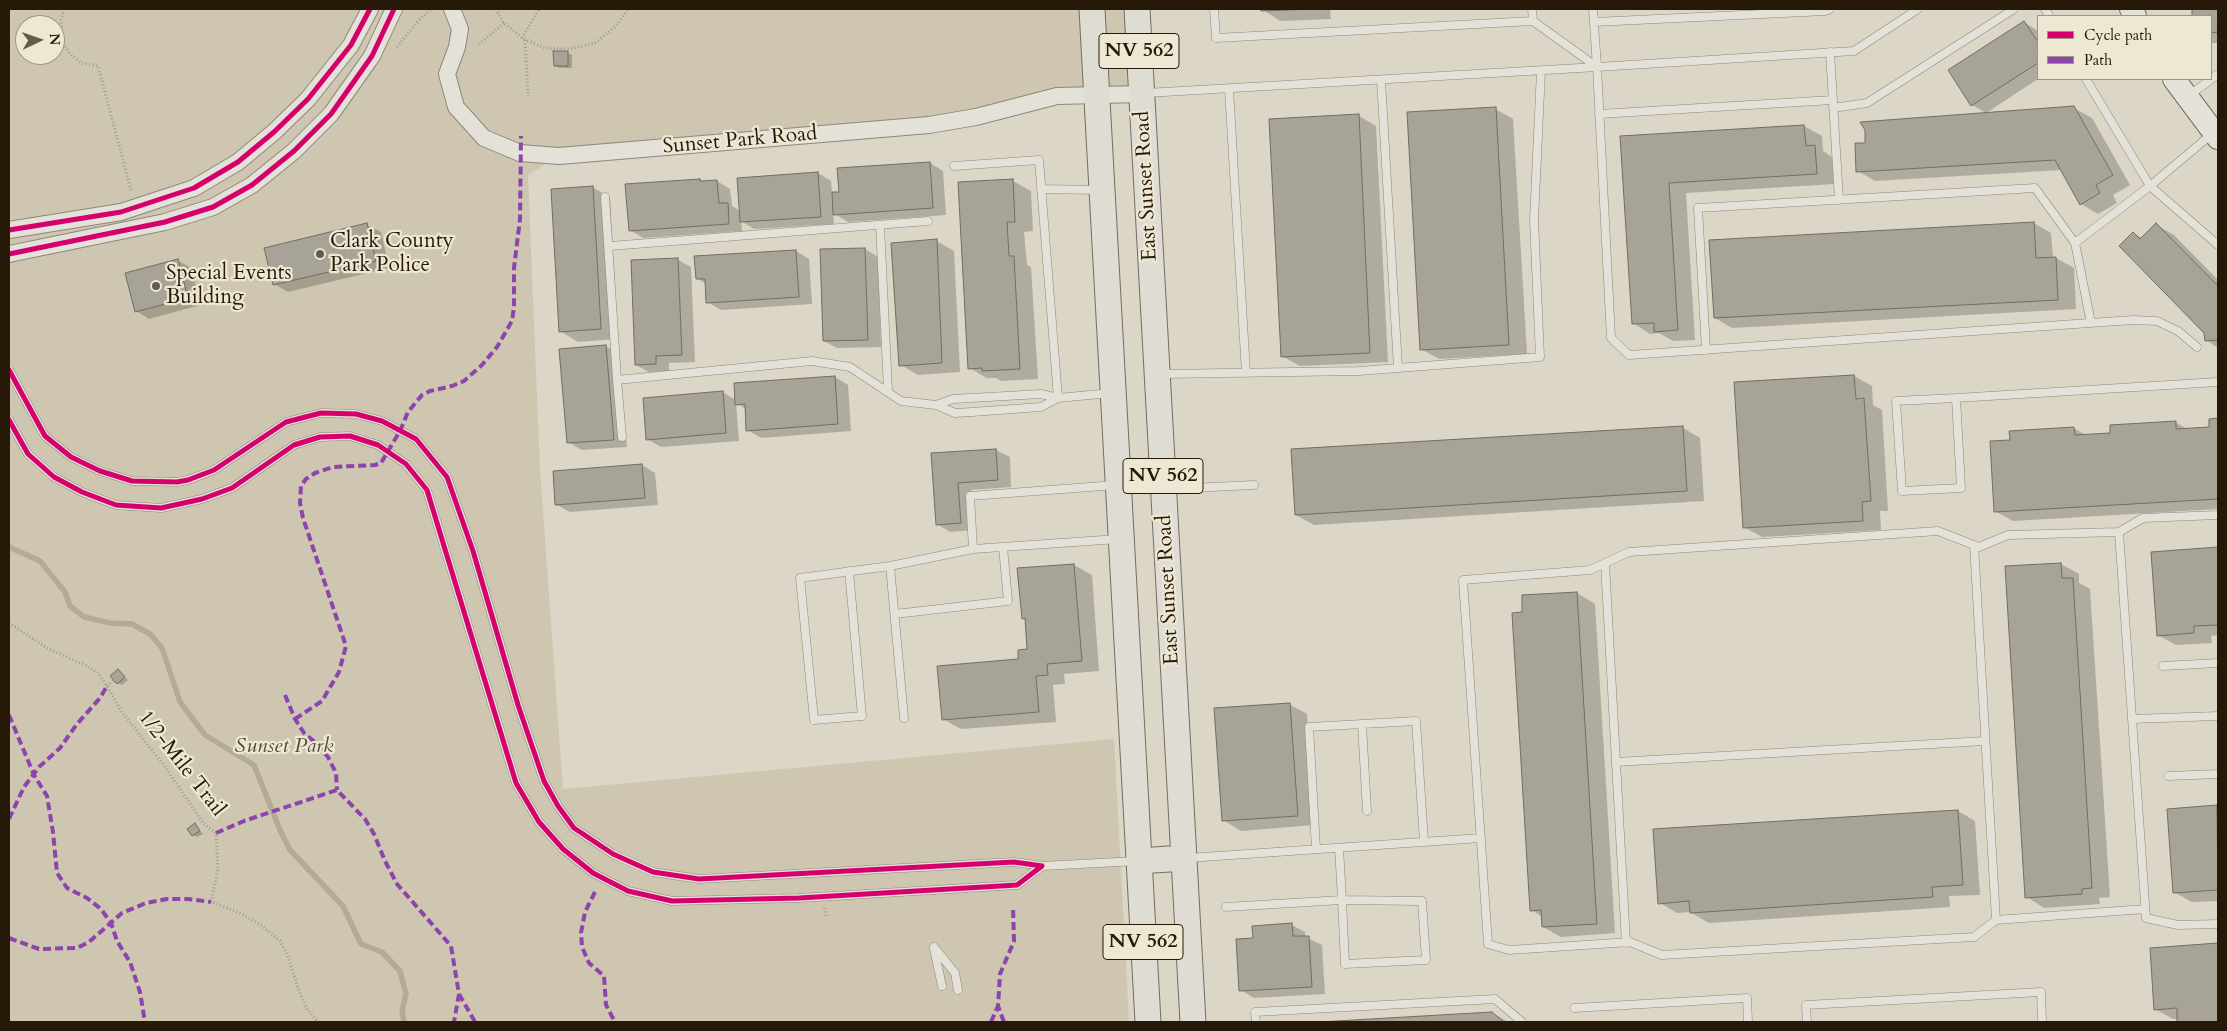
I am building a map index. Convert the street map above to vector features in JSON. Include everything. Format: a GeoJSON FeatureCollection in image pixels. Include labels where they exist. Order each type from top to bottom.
{"type":"FeatureCollection","features":[{"type":"Feature","properties":{"kind":"main road","name":"NV 562"},"geometry":{"type":"LineString","coordinates":[[1092,9],[1148,1022]]}},
{"type":"Feature","properties":{"kind":"main road","name":"East Sunset Road"},"geometry":{"type":"LineString","coordinates":[[1136,9],[1193,1022]]}},
{"type":"Feature","properties":{"kind":"main road"},"geometry":{"type":"LineString","coordinates":[[1139,861],[1184,858]]}},
{"type":"Feature","properties":{"kind":"street"},"geometry":{"type":"LineString","coordinates":[[9,230],[121,212],[194,188],[238,162],[274,132],[308,99],[351,45],[370,9]]}},
{"type":"Feature","properties":{"kind":"street"},"geometry":{"type":"LineString","coordinates":[[9,254],[165,222],[212,207],[252,185],[294,151],[331,114],[372,56],[394,9]]}},
{"type":"Feature","properties":{"kind":"street","name":"Sunset Park Road"},"geometry":{"type":"LineString","coordinates":[[452,9],[460,28],[457,47],[447,74],[456,107],[484,138],[520,153],[559,156],[929,125],[976,117],[1056,96],[1141,94]]}},
{"type":"Feature","properties":{"kind":"street"},"geometry":{"type":"LineString","coordinates":[[2175,80],[2216,135]]}},
{"type":"Feature","properties":{"kind":"lane"},"geometry":{"type":"LineString","coordinates":[[1214,9],[1216,38],[1533,21],[1597,67]]}},
{"type":"Feature","properties":{"kind":"lane"},"geometry":{"type":"LineString","coordinates":[[1532,9],[1533,21]]}},
{"type":"Feature","properties":{"kind":"lane"},"geometry":{"type":"LineString","coordinates":[[1593,9],[1610,338],[1629,355],[2133,320],[2157,321],[2178,331],[2197,347]]}},
{"type":"Feature","properties":{"kind":"lane"},"geometry":{"type":"LineString","coordinates":[[1594,22],[1825,11],[1830,9]]}},
{"type":"Feature","properties":{"kind":"lane"},"geometry":{"type":"LineString","coordinates":[[1141,94],[1854,51],[1918,9]]}},
{"type":"Feature","properties":{"kind":"lane"},"geometry":{"type":"LineString","coordinates":[[1599,114],[1867,102],[2014,9]]}},
{"type":"Feature","properties":{"kind":"lane"},"geometry":{"type":"LineString","coordinates":[[1830,52],[1839,200]]}},
{"type":"Feature","properties":{"kind":"lane"},"geometry":{"type":"LineString","coordinates":[[1157,374],[1359,371],[1540,357],[1534,220],[1541,71]]}},
{"type":"Feature","properties":{"kind":"lane"},"geometry":{"type":"LineString","coordinates":[[1381,80],[1398,368]]}},
{"type":"Feature","properties":{"kind":"lane"},"geometry":{"type":"LineString","coordinates":[[2087,80],[2150,186],[2218,246]]}},
{"type":"Feature","properties":{"kind":"lane"},"geometry":{"type":"LineString","coordinates":[[2187,98],[2210,80]]}},
{"type":"Feature","properties":{"kind":"lane"},"geometry":{"type":"LineString","coordinates":[[1229,88],[1246,373]]}},
{"type":"Feature","properties":{"kind":"lane"},"geometry":{"type":"LineString","coordinates":[[2076,243],[2216,135]]}},
{"type":"Feature","properties":{"kind":"lane"},"geometry":{"type":"LineString","coordinates":[[954,166],[1039,160],[1058,398]]}},
{"type":"Feature","properties":{"kind":"lane"},"geometry":{"type":"LineString","coordinates":[[1706,350],[1698,208],[2035,188],[2076,243],[2091,323]]}},
{"type":"Feature","properties":{"kind":"lane"},"geometry":{"type":"LineString","coordinates":[[1041,190],[1102,190]]}},
{"type":"Feature","properties":{"kind":"lane"},"geometry":{"type":"LineString","coordinates":[[606,197],[622,437]]}},
{"type":"Feature","properties":{"kind":"lane"},"geometry":{"type":"LineString","coordinates":[[610,246],[928,222]]}},
{"type":"Feature","properties":{"kind":"lane"},"geometry":{"type":"LineString","coordinates":[[880,225],[888,390]]}},
{"type":"Feature","properties":{"kind":"lane"},"geometry":{"type":"LineString","coordinates":[[617,380],[812,361],[850,367],[888,390],[901,401],[936,405],[955,412],[1041,407],[1058,398]]}},
{"type":"Feature","properties":{"kind":"lane"},"geometry":{"type":"LineString","coordinates":[[9,370],[45,436],[71,456],[100,471],[132,481],[177,482],[188,480],[214,470],[286,422],[321,413],[356,414],[382,421],[416,440],[447,477],[473,551],[518,704],[544,781],[558,806],[574,828],[613,854],[653,872],[699,879],[1014,862],[1042,866],[1139,861]]}},
{"type":"Feature","properties":{"kind":"lane"},"geometry":{"type":"LineString","coordinates":[[1956,398],[1960,488],[1902,491],[1896,401],[2218,382]]}},
{"type":"Feature","properties":{"kind":"lane"},"geometry":{"type":"LineString","coordinates":[[936,405],[953,400],[987,397],[1041,394],[1058,398],[1113,392]]}},
{"type":"Feature","properties":{"kind":"lane"},"geometry":{"type":"LineString","coordinates":[[1016,395],[1017,409]]}},
{"type":"Feature","properties":{"kind":"lane"},"geometry":{"type":"LineString","coordinates":[[987,397],[987,411]]}},
{"type":"Feature","properties":{"kind":"lane"},"geometry":{"type":"LineString","coordinates":[[9,420],[28,454],[54,477],[82,492],[116,505],[161,508],[202,499],[232,488],[294,445],[320,437],[350,436],[378,445],[406,464],[426,490],[516,783],[539,822],[563,849],[593,872],[628,891],[672,901],[799,898],[1017,885],[1042,866]]}},
{"type":"Feature","properties":{"kind":"lane"},"geometry":{"type":"LineString","coordinates":[[973,549],[970,496],[1118,485]]}},
{"type":"Feature","properties":{"kind":"lane"},"geometry":{"type":"LineString","coordinates":[[1163,489],[1254,485]]}},
{"type":"Feature","properties":{"kind":"lane"},"geometry":{"type":"LineString","coordinates":[[2146,909],[1996,920],[1974,937],[1662,955],[1630,942],[1509,950],[1488,944],[1463,580],[1590,570],[1630,552],[1938,531],[1979,547],[2008,535],[2119,532],[2143,518],[2218,515]]}},
{"type":"Feature","properties":{"kind":"lane"},"geometry":{"type":"LineString","coordinates":[[2119,532],[2146,918],[2178,925],[2218,924]]}},
{"type":"Feature","properties":{"kind":"lane"},"geometry":{"type":"LineString","coordinates":[[848,571],[862,716],[814,720],[800,578],[848,571],[890,566],[973,549],[1121,539]]}},
{"type":"Feature","properties":{"kind":"lane"},"geometry":{"type":"LineString","coordinates":[[1974,545],[1996,920]]}},
{"type":"Feature","properties":{"kind":"lane"},"geometry":{"type":"LineString","coordinates":[[894,614],[1008,602],[1003,547]]}},
{"type":"Feature","properties":{"kind":"lane"},"geometry":{"type":"LineString","coordinates":[[1605,562],[1626,943]]}},
{"type":"Feature","properties":{"kind":"lane"},"geometry":{"type":"LineString","coordinates":[[890,566],[904,718]]}},
{"type":"Feature","properties":{"kind":"lane"},"geometry":{"type":"LineString","coordinates":[[2162,666],[2218,663]]}},
{"type":"Feature","properties":{"kind":"lane"},"geometry":{"type":"LineString","coordinates":[[2132,720],[2218,716]]}},
{"type":"Feature","properties":{"kind":"lane"},"geometry":{"type":"LineString","coordinates":[[1316,849],[1309,727],[1416,721],[1424,842]]}},
{"type":"Feature","properties":{"kind":"lane"},"geometry":{"type":"LineString","coordinates":[[1362,724],[1367,811]]}},
{"type":"Feature","properties":{"kind":"lane"},"geometry":{"type":"LineString","coordinates":[[1616,762],[1986,741]]}},
{"type":"Feature","properties":{"kind":"lane"},"geometry":{"type":"LineString","coordinates":[[2168,776],[2218,774]]}},
{"type":"Feature","properties":{"kind":"lane"},"geometry":{"type":"LineString","coordinates":[[1184,858],[1481,838]]}},
{"type":"Feature","properties":{"kind":"lane"},"geometry":{"type":"LineString","coordinates":[[1226,907],[1342,900],[1422,901],[1426,960],[1345,964],[1342,900],[1339,848]]}},
{"type":"Feature","properties":{"kind":"lane"},"geometry":{"type":"LineString","coordinates":[[942,986],[934,947],[955,973],[958,990]]}},
{"type":"Feature","properties":{"kind":"lane"},"geometry":{"type":"LineString","coordinates":[[1807,1022],[1806,1005],[2041,992],[2042,1022]]}},
{"type":"Feature","properties":{"kind":"lane"},"geometry":{"type":"LineString","coordinates":[[1574,1008],[1747,998],[1748,1022]]}},
{"type":"Feature","properties":{"kind":"lane"},"geometry":{"type":"LineString","coordinates":[[1256,1022],[1255,1012],[1495,999],[1522,1022]]}},
{"type":"Feature","properties":{"kind":"path"},"geometry":{"type":"LineString","coordinates":[[64,9],[60,29],[63,43],[70,54],[81,63],[98,66],[131,191]]}},
{"type":"Feature","properties":{"kind":"path"},"geometry":{"type":"LineString","coordinates":[[496,9],[504,22],[523,39],[545,48],[570,49],[595,43],[615,27],[628,9]]}},
{"type":"Feature","properties":{"kind":"path"},"geometry":{"type":"LineString","coordinates":[[528,96],[523,39],[539,9]]}},
{"type":"Feature","properties":{"kind":"path"},"geometry":{"type":"LineString","coordinates":[[479,44],[504,22]]}},
{"type":"Feature","properties":{"kind":"path"},"geometry":{"type":"LineString","coordinates":[[107,686],[114,680]]}},
{"type":"Feature","properties":{"kind":"path"},"geometry":{"type":"LineString","coordinates":[[198,827],[203,824]]}},
{"type":"Feature","properties":{"kind":"green space","name":"Sunset Park"},"geometry":{"type":"Polygon","coordinates":[[[9,9],[1137,9],[1141,94],[1054,92],[976,117],[559,156],[528,175],[540,470],[563,789],[1114,739],[1129,1022],[9,1022],[9,9]]]}},
{"type":"Feature","properties":{"kind":"building"},"geometry":{"type":"Polygon","coordinates":[[[1261,9],[1313,9],[1261,11],[1261,9]]]}},
{"type":"Feature","properties":{"kind":"building"},"geometry":{"type":"Polygon","coordinates":[[[2192,9],[2218,9],[2218,32],[2212,33],[2212,15],[2192,15],[2192,9]]]}},
{"type":"Feature","properties":{"kind":"building"},"geometry":{"type":"Polygon","coordinates":[[[2024,21],[2037,40],[2037,64],[1971,106],[1948,70],[2024,21]]]}},
{"type":"Feature","properties":{"kind":"building"},"geometry":{"type":"Polygon","coordinates":[[[553,51],[568,51],[568,66],[554,66],[553,51]]]}},
{"type":"Feature","properties":{"kind":"building"},"geometry":{"type":"Polygon","coordinates":[[[2074,106],[2113,175],[2096,185],[2100,193],[2080,205],[2055,160],[1856,172],[1855,143],[1865,143],[1865,130],[1860,122],[2074,106]]]}},
{"type":"Feature","properties":{"kind":"building"},"geometry":{"type":"Polygon","coordinates":[[[1496,107],[1509,345],[1420,350],[1407,112],[1496,107]]]}},
{"type":"Feature","properties":{"kind":"building"},"geometry":{"type":"Polygon","coordinates":[[[1359,114],[1370,353],[1281,357],[1269,119],[1359,114]]]}},
{"type":"Feature","properties":{"kind":"building"},"geometry":{"type":"Polygon","coordinates":[[[1804,125],[1806,146],[1815,145],[1817,174],[1669,183],[1678,330],[1654,332],[1654,323],[1632,324],[1620,136],[1804,125]]]}},
{"type":"Feature","properties":{"kind":"building"},"geometry":{"type":"Polygon","coordinates":[[[930,162],[933,208],[833,215],[832,192],[839,192],[837,168],[930,162]]]}},
{"type":"Feature","properties":{"kind":"building"},"geometry":{"type":"Polygon","coordinates":[[[818,172],[821,217],[740,222],[737,178],[818,172]]]}},
{"type":"Feature","properties":{"kind":"building"},"geometry":{"type":"Polygon","coordinates":[[[700,179],[700,181],[717,180],[719,203],[728,203],[729,224],[629,231],[625,184],[700,179]]]}},
{"type":"Feature","properties":{"kind":"building"},"geometry":{"type":"Polygon","coordinates":[[[1013,179],[1015,222],[1007,222],[1009,256],[1014,256],[1020,369],[982,371],[982,368],[968,369],[958,182],[1013,179]]]}},
{"type":"Feature","properties":{"kind":"building"},"geometry":{"type":"Polygon","coordinates":[[[593,186],[601,329],[559,332],[551,189],[593,186]]]}},
{"type":"Feature","properties":{"kind":"building"},"geometry":{"type":"Polygon","coordinates":[[[2034,222],[2036,258],[2056,257],[2058,300],[1714,318],[1709,240],[2034,222]]]}},
{"type":"Feature","properties":{"kind":"building","name":"Clark County Park Police"},"geometry":{"type":"Polygon","coordinates":[[[367,223],[376,261],[273,285],[264,248],[367,223]]]}},
{"type":"Feature","properties":{"kind":"building"},"geometry":{"type":"Polygon","coordinates":[[[2156,223],[2218,286],[2218,340],[2205,341],[2204,333],[2119,246],[2133,232],[2140,239],[2156,223]]]}},
{"type":"Feature","properties":{"kind":"building"},"geometry":{"type":"Polygon","coordinates":[[[937,239],[942,363],[899,366],[891,243],[937,239]]]}},
{"type":"Feature","properties":{"kind":"building"},"geometry":{"type":"Polygon","coordinates":[[[865,248],[868,340],[823,341],[820,249],[865,248]]]}},
{"type":"Feature","properties":{"kind":"building"},"geometry":{"type":"Polygon","coordinates":[[[796,250],[799,297],[706,303],[705,279],[696,279],[694,256],[796,250]]]}},
{"type":"Feature","properties":{"kind":"building"},"geometry":{"type":"Polygon","coordinates":[[[678,258],[682,355],[656,356],[656,364],[635,365],[631,260],[678,258]]]}},
{"type":"Feature","properties":{"kind":"building","name":"Special Events Building"},"geometry":{"type":"Polygon","coordinates":[[[178,259],[188,298],[135,312],[125,273],[178,259]]]}},
{"type":"Feature","properties":{"kind":"building"},"geometry":{"type":"Polygon","coordinates":[[[606,345],[614,440],[567,443],[559,349],[606,345]]]}},
{"type":"Feature","properties":{"kind":"building"},"geometry":{"type":"Polygon","coordinates":[[[1854,375],[1856,399],[1864,398],[1871,501],[1862,502],[1863,521],[1743,528],[1734,382],[1854,375]]]}},
{"type":"Feature","properties":{"kind":"building"},"geometry":{"type":"Polygon","coordinates":[[[835,376],[838,424],[746,431],[745,404],[735,405],[734,383],[835,376]]]}},
{"type":"Feature","properties":{"kind":"building"},"geometry":{"type":"Polygon","coordinates":[[[723,391],[726,433],[646,440],[643,398],[723,391]]]}},
{"type":"Feature","properties":{"kind":"building"},"geometry":{"type":"Polygon","coordinates":[[[2218,418],[2218,499],[1994,512],[1990,441],[2010,440],[2009,431],[2074,427],[2075,435],[2110,433],[2110,425],[2176,421],[2176,429],[2209,427],[2209,419],[2218,418]]]}},
{"type":"Feature","properties":{"kind":"building"},"geometry":{"type":"Polygon","coordinates":[[[1683,426],[1687,491],[1295,515],[1291,449],[1683,426]]]}},
{"type":"Feature","properties":{"kind":"building"},"geometry":{"type":"Polygon","coordinates":[[[996,449],[998,480],[958,483],[961,523],[936,525],[931,453],[996,449]]]}},
{"type":"Feature","properties":{"kind":"building"},"geometry":{"type":"Polygon","coordinates":[[[642,464],[645,498],[555,505],[553,471],[642,464]]]}},
{"type":"Feature","properties":{"kind":"building"},"geometry":{"type":"Polygon","coordinates":[[[2218,547],[2218,625],[2194,626],[2194,633],[2157,636],[2151,552],[2218,547]]]}},
{"type":"Feature","properties":{"kind":"building"},"geometry":{"type":"Polygon","coordinates":[[[2061,563],[2062,578],[2073,578],[2092,888],[2082,889],[2082,894],[2025,898],[2005,566],[2061,563]]]}},
{"type":"Feature","properties":{"kind":"building"},"geometry":{"type":"Polygon","coordinates":[[[1074,564],[1082,661],[1047,664],[1048,675],[1036,676],[1039,712],[942,720],[937,666],[1018,659],[1018,650],[1027,649],[1025,618],[1022,619],[1017,568],[1074,564]]]}},
{"type":"Feature","properties":{"kind":"building"},"geometry":{"type":"Polygon","coordinates":[[[1577,592],[1597,924],[1542,927],[1541,910],[1530,911],[1512,613],[1522,612],[1522,595],[1577,592]]]}},
{"type":"Feature","properties":{"kind":"building"},"geometry":{"type":"Polygon","coordinates":[[[118,669],[125,677],[117,684],[110,676],[118,669]]]}},
{"type":"Feature","properties":{"kind":"building"},"geometry":{"type":"Polygon","coordinates":[[[1290,703],[1298,816],[1222,821],[1214,708],[1290,703]]]}},
{"type":"Feature","properties":{"kind":"building"},"geometry":{"type":"Polygon","coordinates":[[[2217,805],[2218,890],[2173,893],[2167,809],[2217,805]]]}},
{"type":"Feature","properties":{"kind":"building"},"geometry":{"type":"Polygon","coordinates":[[[1958,810],[1963,885],[1932,887],[1933,897],[1690,913],[1689,901],[1658,904],[1653,829],[1958,810]]]}},
{"type":"Feature","properties":{"kind":"building"},"geometry":{"type":"Polygon","coordinates":[[[195,823],[200,831],[192,836],[187,829],[195,823]]]}},
{"type":"Feature","properties":{"kind":"building"},"geometry":{"type":"Polygon","coordinates":[[[1292,923],[1293,936],[1309,936],[1312,987],[1239,991],[1236,939],[1253,938],[1252,926],[1292,923]]]}},
{"type":"Feature","properties":{"kind":"building"},"geometry":{"type":"Polygon","coordinates":[[[2218,943],[2218,1022],[2177,1022],[2177,1008],[2154,1010],[2150,948],[2218,943]]]}},
{"type":"Feature","properties":{"kind":"building"},"geometry":{"type":"Polygon","coordinates":[[[1492,1012],[1504,1022],[1319,1022],[1492,1012]]]}},
{"type":"Feature","properties":{"kind":"waterway"},"geometry":{"type":"LineString","coordinates":[[9,547],[40,561],[65,592],[70,606],[84,617],[110,623],[132,624],[150,634],[162,648],[180,702],[205,735],[254,765],[290,850],[343,906],[361,944],[382,952],[400,971],[406,994],[402,1011],[404,1022]]}},
{"type":"Feature","properties":{"kind":"marked path"},"geometry":{"type":"LineString","coordinates":[[295,719],[322,701],[339,672],[346,646],[303,518],[300,503],[301,486],[306,479],[315,473],[333,467],[381,463],[400,431],[408,412],[422,395],[464,381],[482,365],[497,347],[512,321],[514,307],[514,268],[520,219],[521,136]]}},
{"type":"Feature","properties":{"kind":"marked path"},"geometry":{"type":"LineString","coordinates":[[9,819],[24,787],[39,767],[60,748],[77,724],[100,698],[107,686]]}},
{"type":"Feature","properties":{"kind":"marked path"},"geometry":{"type":"LineString","coordinates":[[285,695],[295,719],[304,733],[328,757],[336,773],[337,790]]}},
{"type":"Feature","properties":{"kind":"marked path"},"geometry":{"type":"LineString","coordinates":[[9,715],[34,775],[47,796],[57,873],[67,888],[87,898],[101,909],[111,923],[117,941],[130,962],[140,992],[145,1022]]}},
{"type":"Feature","properties":{"kind":"marked path"},"geometry":{"type":"LineString","coordinates":[[216,833],[244,821],[337,790],[365,819],[397,884],[451,946],[459,994],[454,1022]]}},
{"type":"Feature","properties":{"kind":"marked path"},"geometry":{"type":"LineString","coordinates":[[595,892],[585,912],[581,933],[582,947],[589,963],[604,976],[606,1005],[615,1022]]}},
{"type":"Feature","properties":{"kind":"marked path"},"geometry":{"type":"LineString","coordinates":[[9,938],[39,949],[77,948],[89,942],[122,913],[146,903],[167,899],[211,902]]}},
{"type":"Feature","properties":{"kind":"marked path"},"geometry":{"type":"LineString","coordinates":[[1004,1022],[998,1006],[1000,974],[1014,941],[1013,907]]}},
{"type":"Feature","properties":{"kind":"marked path"},"geometry":{"type":"LineString","coordinates":[[459,994],[475,1022]]}},
{"type":"Feature","properties":{"kind":"marked path"},"geometry":{"type":"LineString","coordinates":[[991,1022],[998,1006]]}},
{"type":"Feature","properties":{"kind":"cycle path"},"geometry":{"type":"LineString","coordinates":[[9,230],[121,212],[194,188],[238,162],[274,132],[308,99],[351,45],[370,9]]}},
{"type":"Feature","properties":{"kind":"cycle path"},"geometry":{"type":"LineString","coordinates":[[9,254],[165,222],[213,207],[252,185],[294,151],[331,114],[372,56],[394,9]]}},
{"type":"Feature","properties":{"kind":"cycle path"},"geometry":{"type":"LineString","coordinates":[[9,370],[45,436],[71,457],[100,471],[132,481],[177,482],[188,480],[214,470],[286,422],[321,413],[356,414],[382,421],[416,439],[447,477],[473,551],[518,705],[544,781],[558,806],[574,828],[613,854],[653,872],[699,879],[1014,862],[1042,866]]}},
{"type":"Feature","properties":{"kind":"cycle path"},"geometry":{"type":"LineString","coordinates":[[9,420],[28,454],[54,477],[82,492],[116,505],[161,508],[202,499],[232,488],[294,445],[320,437],[350,436],[378,445],[406,464],[427,490],[516,783],[539,822],[563,849],[593,873],[628,891],[672,901],[799,898],[1017,885],[1042,866]]}},
{"type":"Feature","properties":{"kind":"place","name":"Clark County Park Police"},"geometry":{"type":"Point","coordinates":[320,254]}},
{"type":"Feature","properties":{"kind":"place","name":"Special Events Building"},"geometry":{"type":"Point","coordinates":[156,286]}}]}
